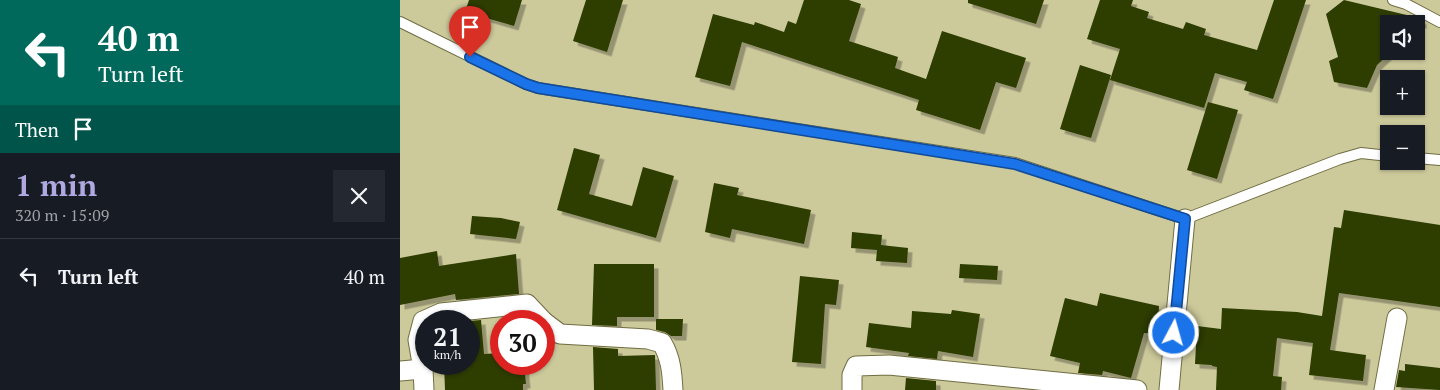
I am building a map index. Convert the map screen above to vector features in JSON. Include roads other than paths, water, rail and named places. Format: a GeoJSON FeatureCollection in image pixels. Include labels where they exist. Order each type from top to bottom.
{"type":"FeatureCollection","features":[{"type":"Feature","properties":{"kind":"street"},"geometry":{"type":"LineString","coordinates":[[1169,390],[1185,219]]}},
{"type":"Feature","properties":{"kind":"street"},"geometry":{"type":"LineString","coordinates":[[469,310],[526,304],[532,310]]}},
{"type":"Feature","properties":{"kind":"street"},"geometry":{"type":"LineString","coordinates":[[1384,390],[1398,318]]}},
{"type":"Feature","properties":{"kind":"street"},"geometry":{"type":"LineString","coordinates":[[555,330],[560,334],[648,339],[662,343],[668,354],[672,390]]}},
{"type":"Feature","properties":{"kind":"street"},"geometry":{"type":"LineString","coordinates":[[852,390],[852,375],[856,366],[889,365],[1137,390]]}},
{"type":"Feature","properties":{"kind":"street"},"geometry":{"type":"LineString","coordinates":[[400,371],[415,370]]}},
{"type":"Feature","properties":{"kind":"street"},"geometry":{"type":"LineString","coordinates":[[423,375],[424,390]]}},
{"type":"Feature","properties":{"kind":"lane"},"geometry":{"type":"LineString","coordinates":[[1393,0],[1406,4],[1440,22]]}},
{"type":"Feature","properties":{"kind":"lane"},"geometry":{"type":"LineString","coordinates":[[400,22],[526,84],[538,88],[1015,164],[1185,219],[1340,159],[1361,153],[1380,155]]}},
{"type":"Feature","properties":{"kind":"lane"},"geometry":{"type":"LineString","coordinates":[[1425,159],[1440,160]]}}]}
